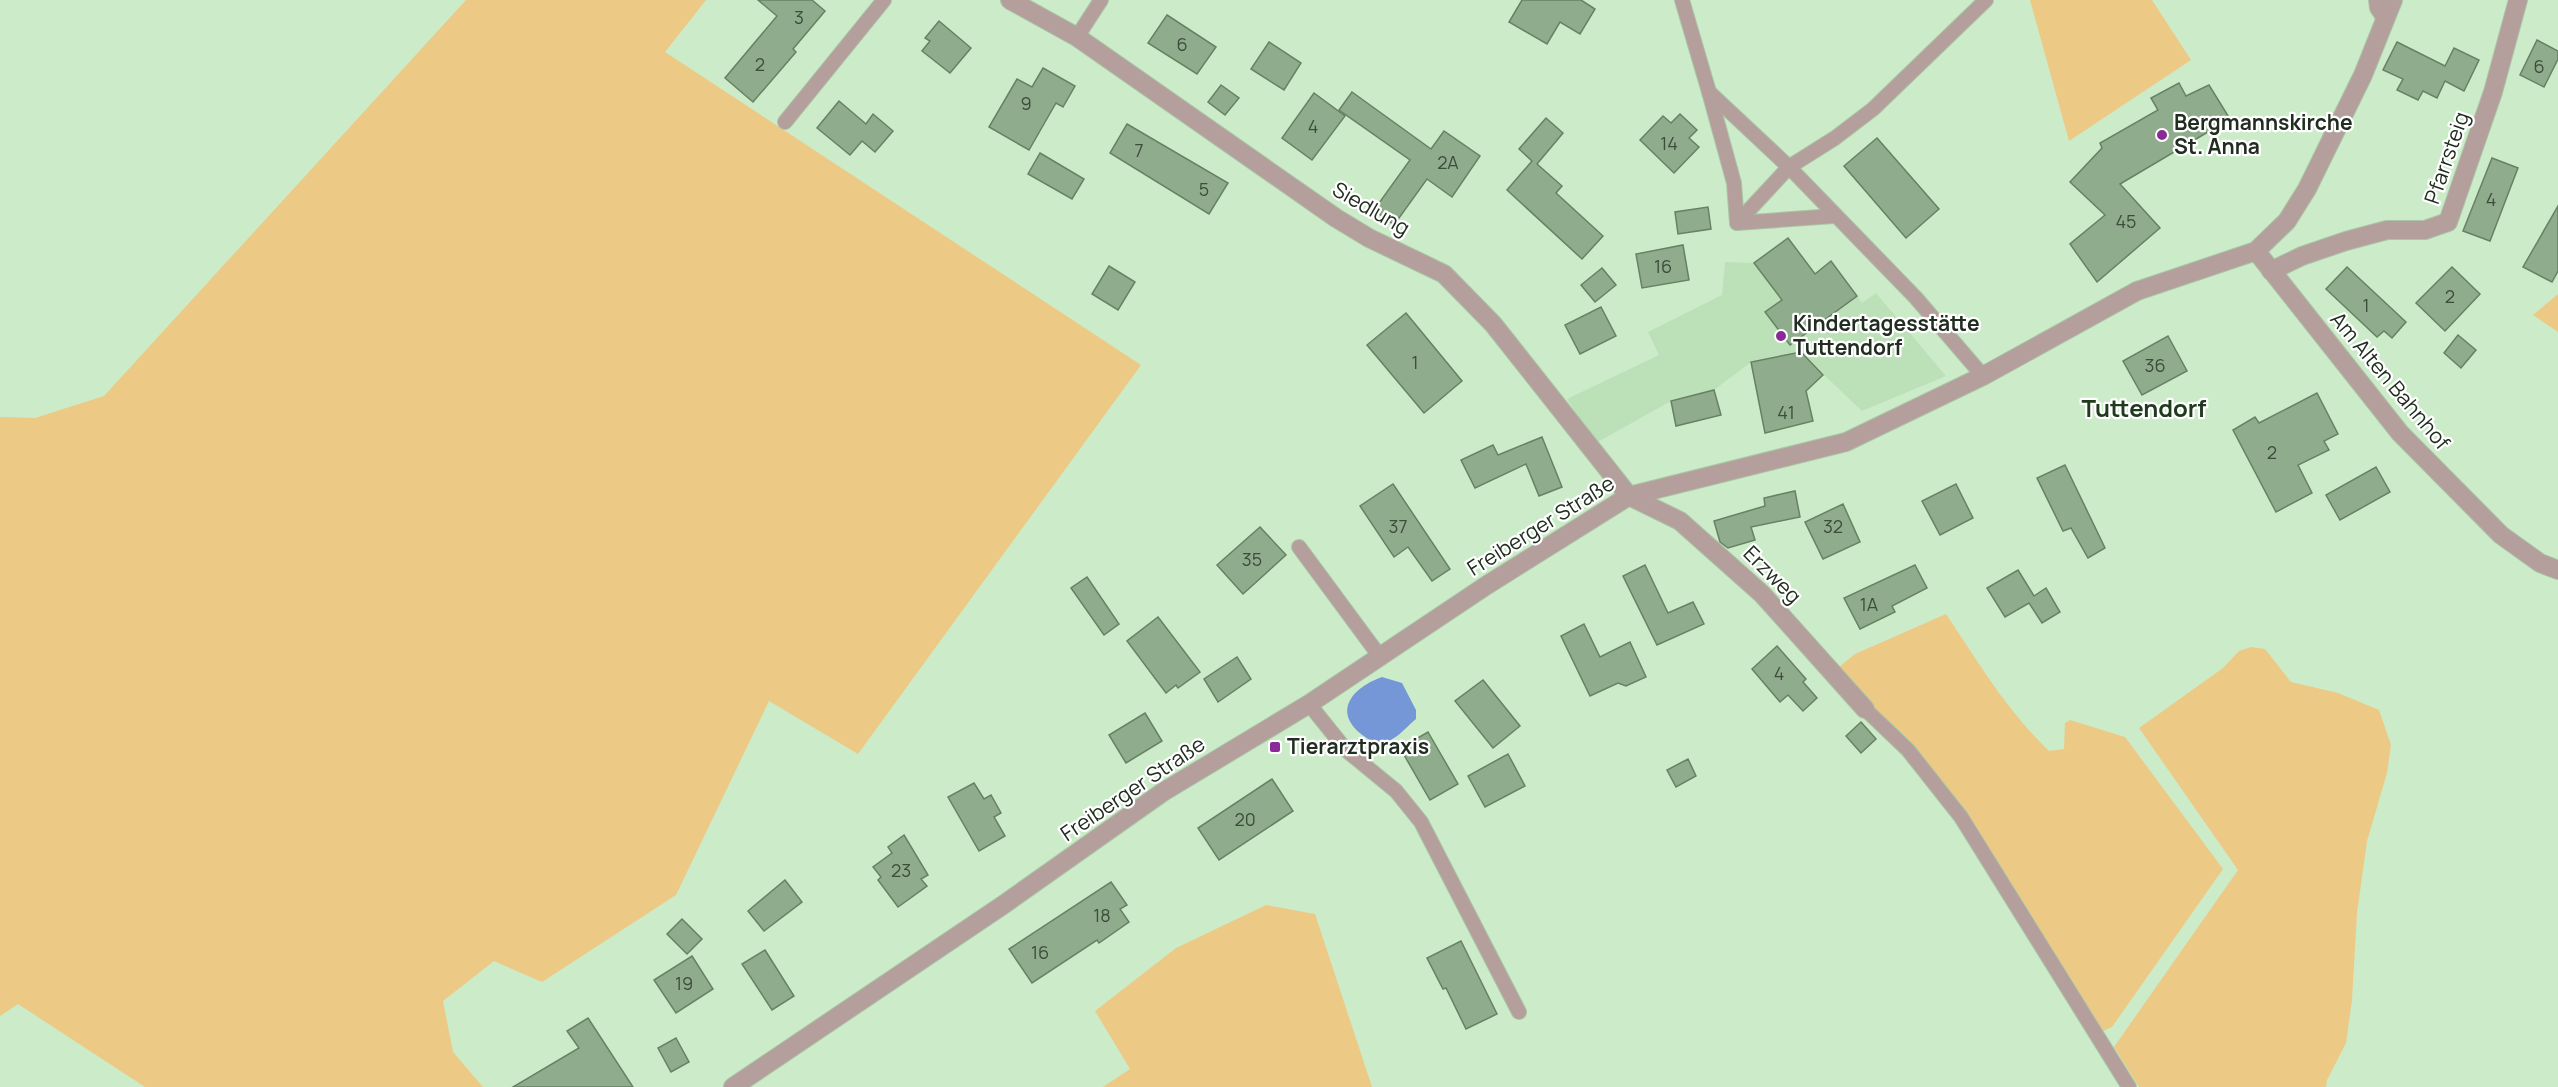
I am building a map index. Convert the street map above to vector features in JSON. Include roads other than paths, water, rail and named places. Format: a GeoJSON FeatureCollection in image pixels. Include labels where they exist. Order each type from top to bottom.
{"type":"FeatureCollection","features":[{"type":"Feature","properties":{"kind":"street","name":"Siedlung"},"geometry":{"type":"LineString","coordinates":[[1010,0],[1077,37],[1336,218],[1369,238],[1444,274],[1493,324],[1629,496]]}},
{"type":"Feature","properties":{"kind":"street","name":"Freiberger Straße"},"geometry":{"type":"LineString","coordinates":[[733,1087],[1003,905],[1163,792],[1309,704],[1487,585],[1629,496],[1846,442],[1983,376],[2137,291],[2256,251],[2287,221],[2307,189],[2363,75],[2393,0]]}},
{"type":"Feature","properties":{"kind":"street","name":"Pfarrsteig"},"geometry":{"type":"LineString","coordinates":[[2271,271],[2302,256],[2346,241],[2387,230],[2425,230],[2448,222],[2493,92],[2518,0]]}},
{"type":"Feature","properties":{"kind":"street","name":"Am Alten Bahnhof"},"geometry":{"type":"LineString","coordinates":[[2256,251],[2400,433],[2501,535],[2540,564],[2558,570]]}},
{"type":"Feature","properties":{"kind":"street","name":"Erzweg"},"geometry":{"type":"LineString","coordinates":[[1629,496],[1680,521],[1762,594],[1865,709]]}},
{"type":"Feature","properties":{"kind":"lane"},"geometry":{"type":"LineString","coordinates":[[785,122],[884,0]]}},
{"type":"Feature","properties":{"kind":"lane"},"geometry":{"type":"LineString","coordinates":[[1077,37],[1101,0]]}},
{"type":"Feature","properties":{"kind":"lane"},"geometry":{"type":"LineString","coordinates":[[1682,0],[1734,183],[1737,223]]}},
{"type":"Feature","properties":{"kind":"lane"},"geometry":{"type":"LineString","coordinates":[[1737,223],[1789,167],[1835,138],[1873,109],[1986,0]]}},
{"type":"Feature","properties":{"kind":"lane"},"geometry":{"type":"LineString","coordinates":[[2376,0],[2377,8],[2385,20]]}},
{"type":"Feature","properties":{"kind":"lane"},"geometry":{"type":"LineString","coordinates":[[1709,92],[1789,167],[1916,298],[1983,376]]}},
{"type":"Feature","properties":{"kind":"lane"},"geometry":{"type":"LineString","coordinates":[[1737,223],[1834,216]]}},
{"type":"Feature","properties":{"kind":"lane"},"geometry":{"type":"LineString","coordinates":[[1299,547],[1381,658]]}},
{"type":"Feature","properties":{"kind":"lane"},"geometry":{"type":"LineString","coordinates":[[1309,704],[1346,750],[1396,791],[1421,822],[1519,1012]]}},
{"type":"Feature","properties":{"kind":"lane"},"geometry":{"type":"LineString","coordinates":[[1865,709],[1908,750],[1960,817],[2129,1087]]}},
{"type":"Feature","properties":{"kind":"water"},"geometry":{"type":"Polygon","coordinates":[[[1382,677],[1402,683],[1416,710],[1416,719],[1396,737],[1381,743],[1367,739],[1352,725],[1348,716],[1348,708],[1355,693],[1382,677]]]}},
{"type":"Feature","properties":{"kind":"place","name":"Bergmannskirche St. Anna"},"geometry":{"type":"Point","coordinates":[2162,135]}},
{"type":"Feature","properties":{"kind":"place","name":"Kindertagesstätte Tuttendorf"},"geometry":{"type":"Point","coordinates":[1781,336]}},
{"type":"Feature","properties":{"kind":"place","name":"Tierarztpraxis"},"geometry":{"type":"Point","coordinates":[1275,747]}},
{"type":"Feature","properties":{"kind":"district","name":"Tuttendorf"},"geometry":{"type":"Point","coordinates":[2144,409]}}]}
